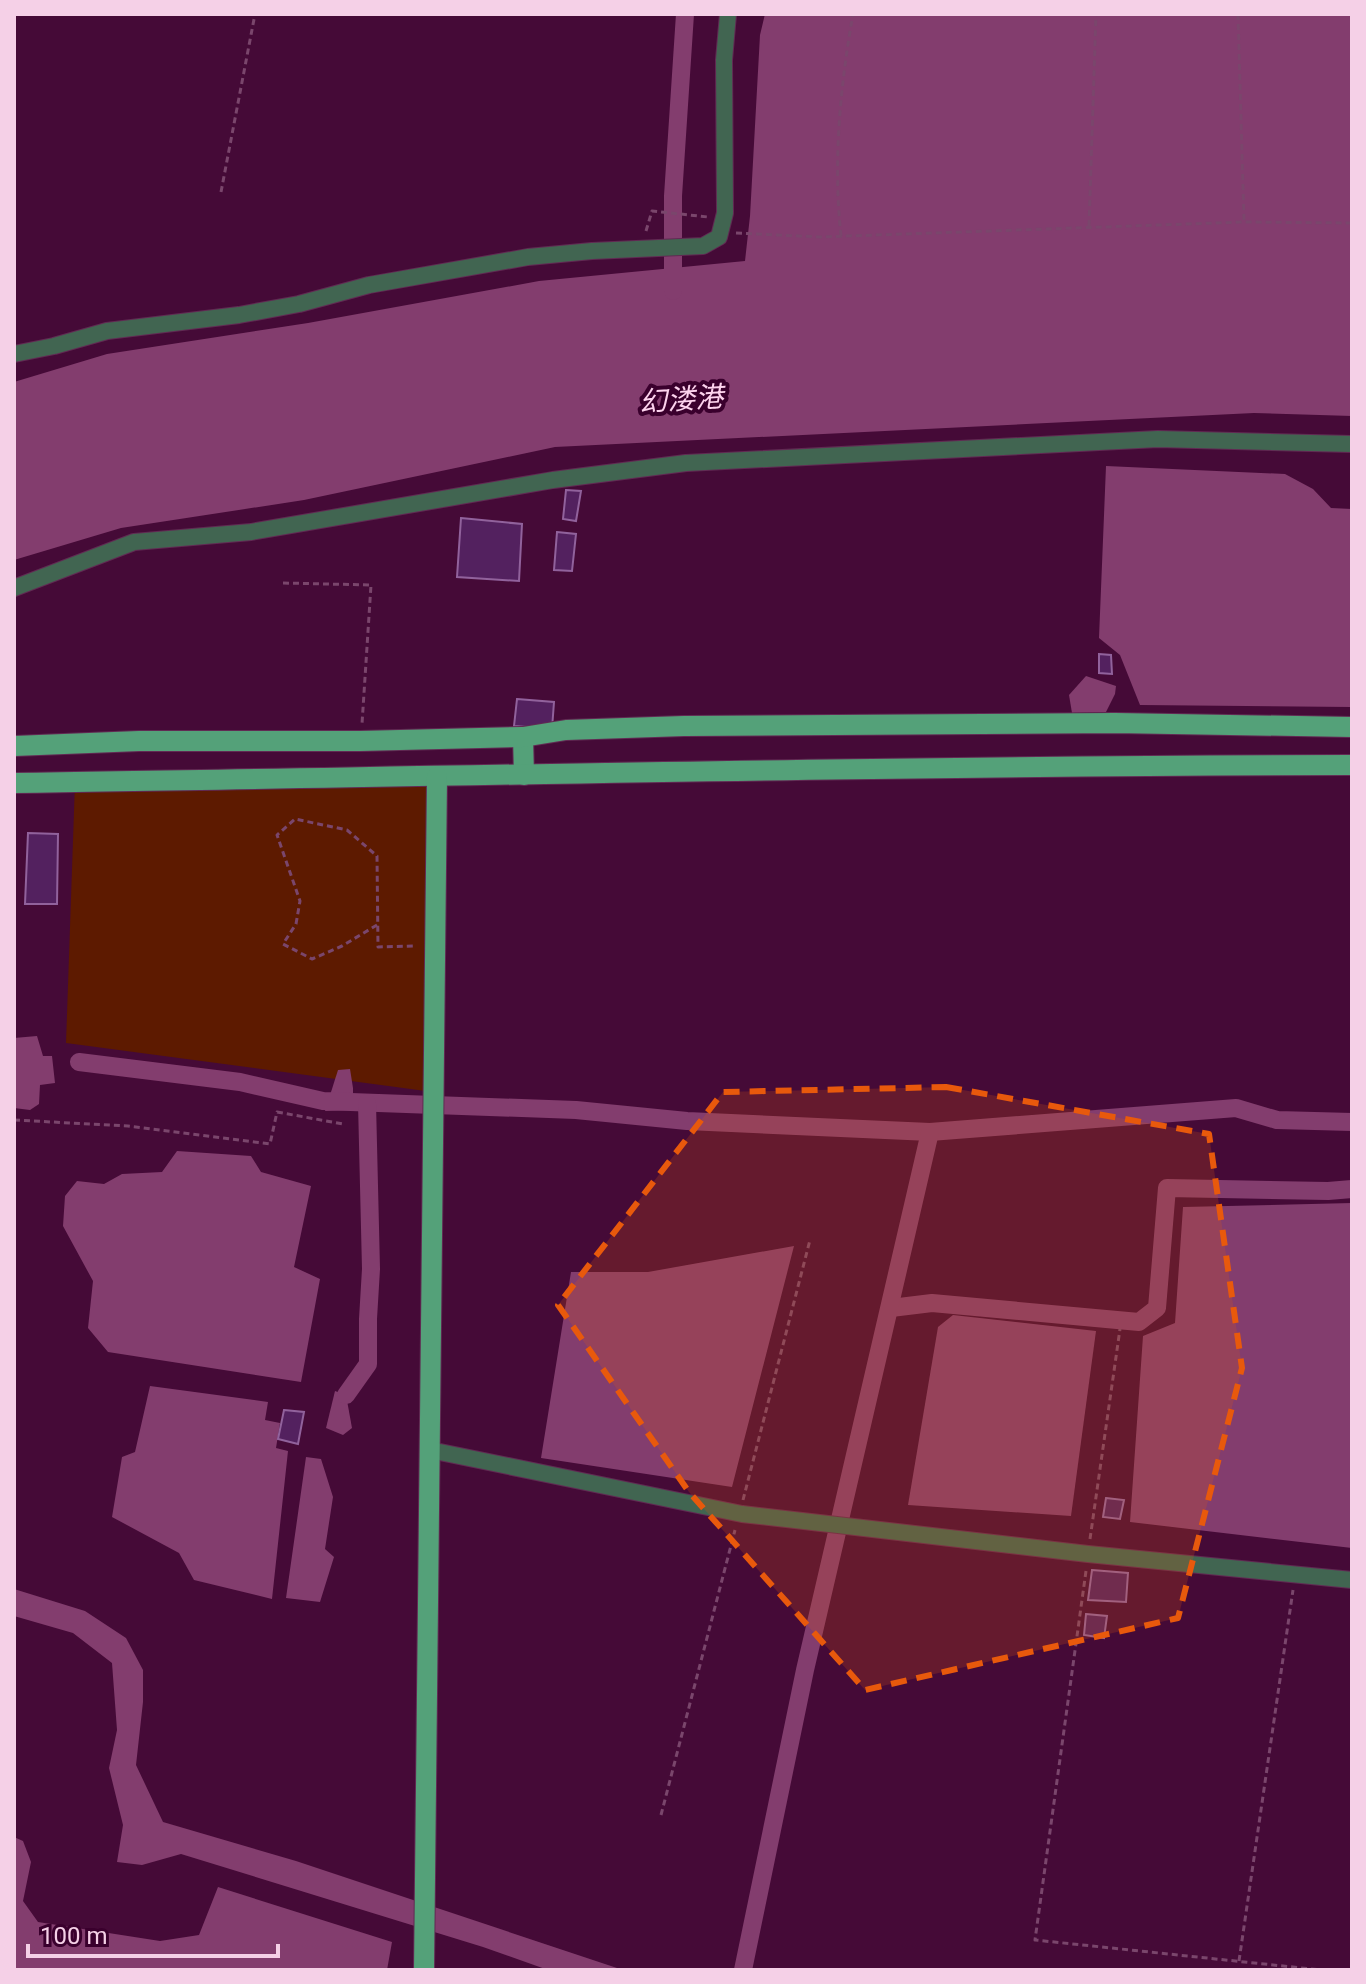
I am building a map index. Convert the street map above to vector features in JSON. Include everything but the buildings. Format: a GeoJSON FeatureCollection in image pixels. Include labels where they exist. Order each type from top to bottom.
{"type":"FeatureCollection","features":[{"type":"Feature","properties":{"kind":"main road"},"geometry":{"type":"LineString","coordinates":[[14,746],[139,741],[523,737],[566,730],[684,726],[1115,723],[1352,727]]}},
{"type":"Feature","properties":{"kind":"main road"},"geometry":{"type":"LineString","coordinates":[[523,737],[524,775]]}},
{"type":"Feature","properties":{"kind":"main road"},"geometry":{"type":"LineString","coordinates":[[14,783],[850,768],[1352,765]]}},
{"type":"Feature","properties":{"kind":"main road"},"geometry":{"type":"LineString","coordinates":[[424,1970],[437,777]]}},
{"type":"Feature","properties":{"kind":"street"},"geometry":{"type":"LineString","coordinates":[[14,354],[107,331],[239,315],[299,304],[369,285],[528,257],[703,246],[719,237],[722,225],[724,60],[728,14]]}},
{"type":"Feature","properties":{"kind":"street"},"geometry":{"type":"LineString","coordinates":[[14,588],[134,542],[251,532],[553,480],[686,463],[1158,439],[1352,444]]}},
{"type":"Feature","properties":{"kind":"street"},"geometry":{"type":"LineString","coordinates":[[430,1450],[742,1514],[1088,1554],[1352,1580]]}},
{"type":"Feature","properties":{"kind":"path"},"geometry":{"type":"LineString","coordinates":[[221,192],[255,14]]}},
{"type":"Feature","properties":{"kind":"path"},"geometry":{"type":"LineString","coordinates":[[841,236],[837,197],[843,73],[853,14]]}},
{"type":"Feature","properties":{"kind":"path"},"geometry":{"type":"LineString","coordinates":[[1089,227],[1096,14]]}},
{"type":"Feature","properties":{"kind":"path"},"geometry":{"type":"LineString","coordinates":[[1238,14],[1244,222]]}},
{"type":"Feature","properties":{"kind":"path"},"geometry":{"type":"LineString","coordinates":[[641,249],[652,211],[722,225],[841,236],[1244,222],[1352,223]]}},
{"type":"Feature","properties":{"kind":"path"},"geometry":{"type":"LineString","coordinates":[[283,583],[371,585],[360,741]]}},
{"type":"Feature","properties":{"kind":"path"},"geometry":{"type":"LineString","coordinates":[[377,925],[312,959],[283,944],[296,924],[300,901],[277,835],[295,819],[347,830],[377,856],[378,947],[435,946]]}},
{"type":"Feature","properties":{"kind":"path"},"geometry":{"type":"LineString","coordinates":[[14,1120],[128,1126],[270,1144],[277,1112],[343,1124]]}},
{"type":"Feature","properties":{"kind":"path"},"geometry":{"type":"LineString","coordinates":[[1120,1329],[1035,1940],[1321,1970]]}},
{"type":"Feature","properties":{"kind":"path"},"geometry":{"type":"LineString","coordinates":[[1239,1961],[1295,1575]]}},
{"type":"Feature","properties":{"kind":"highlighted area"},"geometry":{"type":"Polygon","coordinates":[[[946,1087],[1209,1134],[1242,1368],[1178,1618],[865,1690],[689,1492],[558,1305],[723,1092],[946,1087]]]}},
{"type":"Feature","properties":{"kind":"shaded area"},"geometry":{"type":"Polygon","coordinates":[[[437,777],[433,1092],[66,1043],[75,782],[437,777]]]}},
{"type":"Feature","properties":{"kind":"water","name":"幻溇港"},"geometry":{"type":"Polygon","coordinates":[[[765,14],[1352,14],[1352,416],[1254,413],[555,447],[304,500],[121,528],[14,560],[14,382],[107,354],[308,323],[539,281],[745,261],[760,35],[765,14]]]}},
{"type":"Feature","properties":{"kind":"water"},"geometry":{"type":"Polygon","coordinates":[[[1106,466],[1285,474],[1313,489],[1331,508],[1352,509],[1352,707],[1140,705],[1120,655],[1099,638],[1106,466]]]}},
{"type":"Feature","properties":{"kind":"water"},"geometry":{"type":"Polygon","coordinates":[[[1086,676],[1116,686],[1106,712],[1072,713],[1069,695],[1086,676]]]}},
{"type":"Feature","properties":{"kind":"water"},"geometry":{"type":"Polygon","coordinates":[[[37,1036],[43,1056],[52,1056],[55,1083],[40,1085],[39,1104],[30,1110],[14,1108],[14,1038],[37,1036]]]}},
{"type":"Feature","properties":{"kind":"water"},"geometry":{"type":"Polygon","coordinates":[[[350,1069],[353,1110],[325,1111],[338,1070],[350,1069]]]}},
{"type":"Feature","properties":{"kind":"water"},"geometry":{"type":"Polygon","coordinates":[[[177,1151],[251,1156],[261,1172],[311,1186],[294,1267],[320,1279],[301,1382],[108,1352],[88,1328],[93,1281],[63,1226],[65,1196],[77,1181],[104,1184],[122,1174],[162,1172],[177,1151]]]}},
{"type":"Feature","properties":{"kind":"water"},"geometry":{"type":"Polygon","coordinates":[[[1352,1203],[1352,1548],[1130,1522],[1143,1336],[1175,1323],[1183,1207],[1352,1203]]]}},
{"type":"Feature","properties":{"kind":"water"},"geometry":{"type":"Polygon","coordinates":[[[794,1246],[732,1487],[541,1458],[571,1272],[648,1272],[794,1246]]]}},
{"type":"Feature","properties":{"kind":"water"},"geometry":{"type":"Polygon","coordinates":[[[953,1315],[1096,1331],[1071,1516],[908,1505],[938,1327],[953,1315]]]}},
{"type":"Feature","properties":{"kind":"water"},"geometry":{"type":"Polygon","coordinates":[[[150,1386],[268,1402],[265,1420],[280,1423],[276,1448],[288,1451],[272,1599],[194,1580],[179,1553],[112,1517],[122,1457],[135,1452],[150,1386]]]}},
{"type":"Feature","properties":{"kind":"water"},"geometry":{"type":"Polygon","coordinates":[[[335,1391],[346,1395],[352,1428],[343,1435],[326,1428],[335,1391]]]}},
{"type":"Feature","properties":{"kind":"water"},"geometry":{"type":"Polygon","coordinates":[[[306,1457],[321,1459],[333,1497],[325,1549],[334,1557],[320,1602],[286,1598],[306,1457]]]}},
{"type":"Feature","properties":{"kind":"water"},"geometry":{"type":"Polygon","coordinates":[[[14,1589],[85,1611],[126,1638],[143,1670],[136,1765],[163,1822],[296,1861],[623,1970],[548,1970],[181,1854],[142,1865],[117,1862],[123,1825],[109,1768],[117,1730],[112,1663],[73,1633],[14,1616],[14,1589]]]}},
{"type":"Feature","properties":{"kind":"water"},"geometry":{"type":"Polygon","coordinates":[[[14,1837],[23,1841],[31,1862],[23,1901],[38,1922],[160,1941],[199,1935],[218,1887],[392,1942],[387,1970],[14,1970],[14,1837]]]}},
{"type":"Feature","properties":{"kind":"waterway"},"geometry":{"type":"LineString","coordinates":[[673,291],[673,196],[685,14]]}},
{"type":"Feature","properties":{"kind":"waterway"},"geometry":{"type":"LineString","coordinates":[[79,1062],[240,1082],[323,1101],[576,1110],[687,1121],[930,1132],[1236,1108],[1277,1120],[1352,1122]]}},
{"type":"Feature","properties":{"kind":"waterway"},"geometry":{"type":"LineString","coordinates":[[346,1395],[368,1364],[371,1269],[367,1103]]}},
{"type":"Feature","properties":{"kind":"waterway"},"geometry":{"type":"LineString","coordinates":[[743,1970],[805,1670],[930,1132]]}},
{"type":"Feature","properties":{"kind":"waterway"},"geometry":{"type":"LineString","coordinates":[[891,1308],[932,1303],[1139,1322],[1157,1308],[1167,1188],[1352,1189]]}}]}
